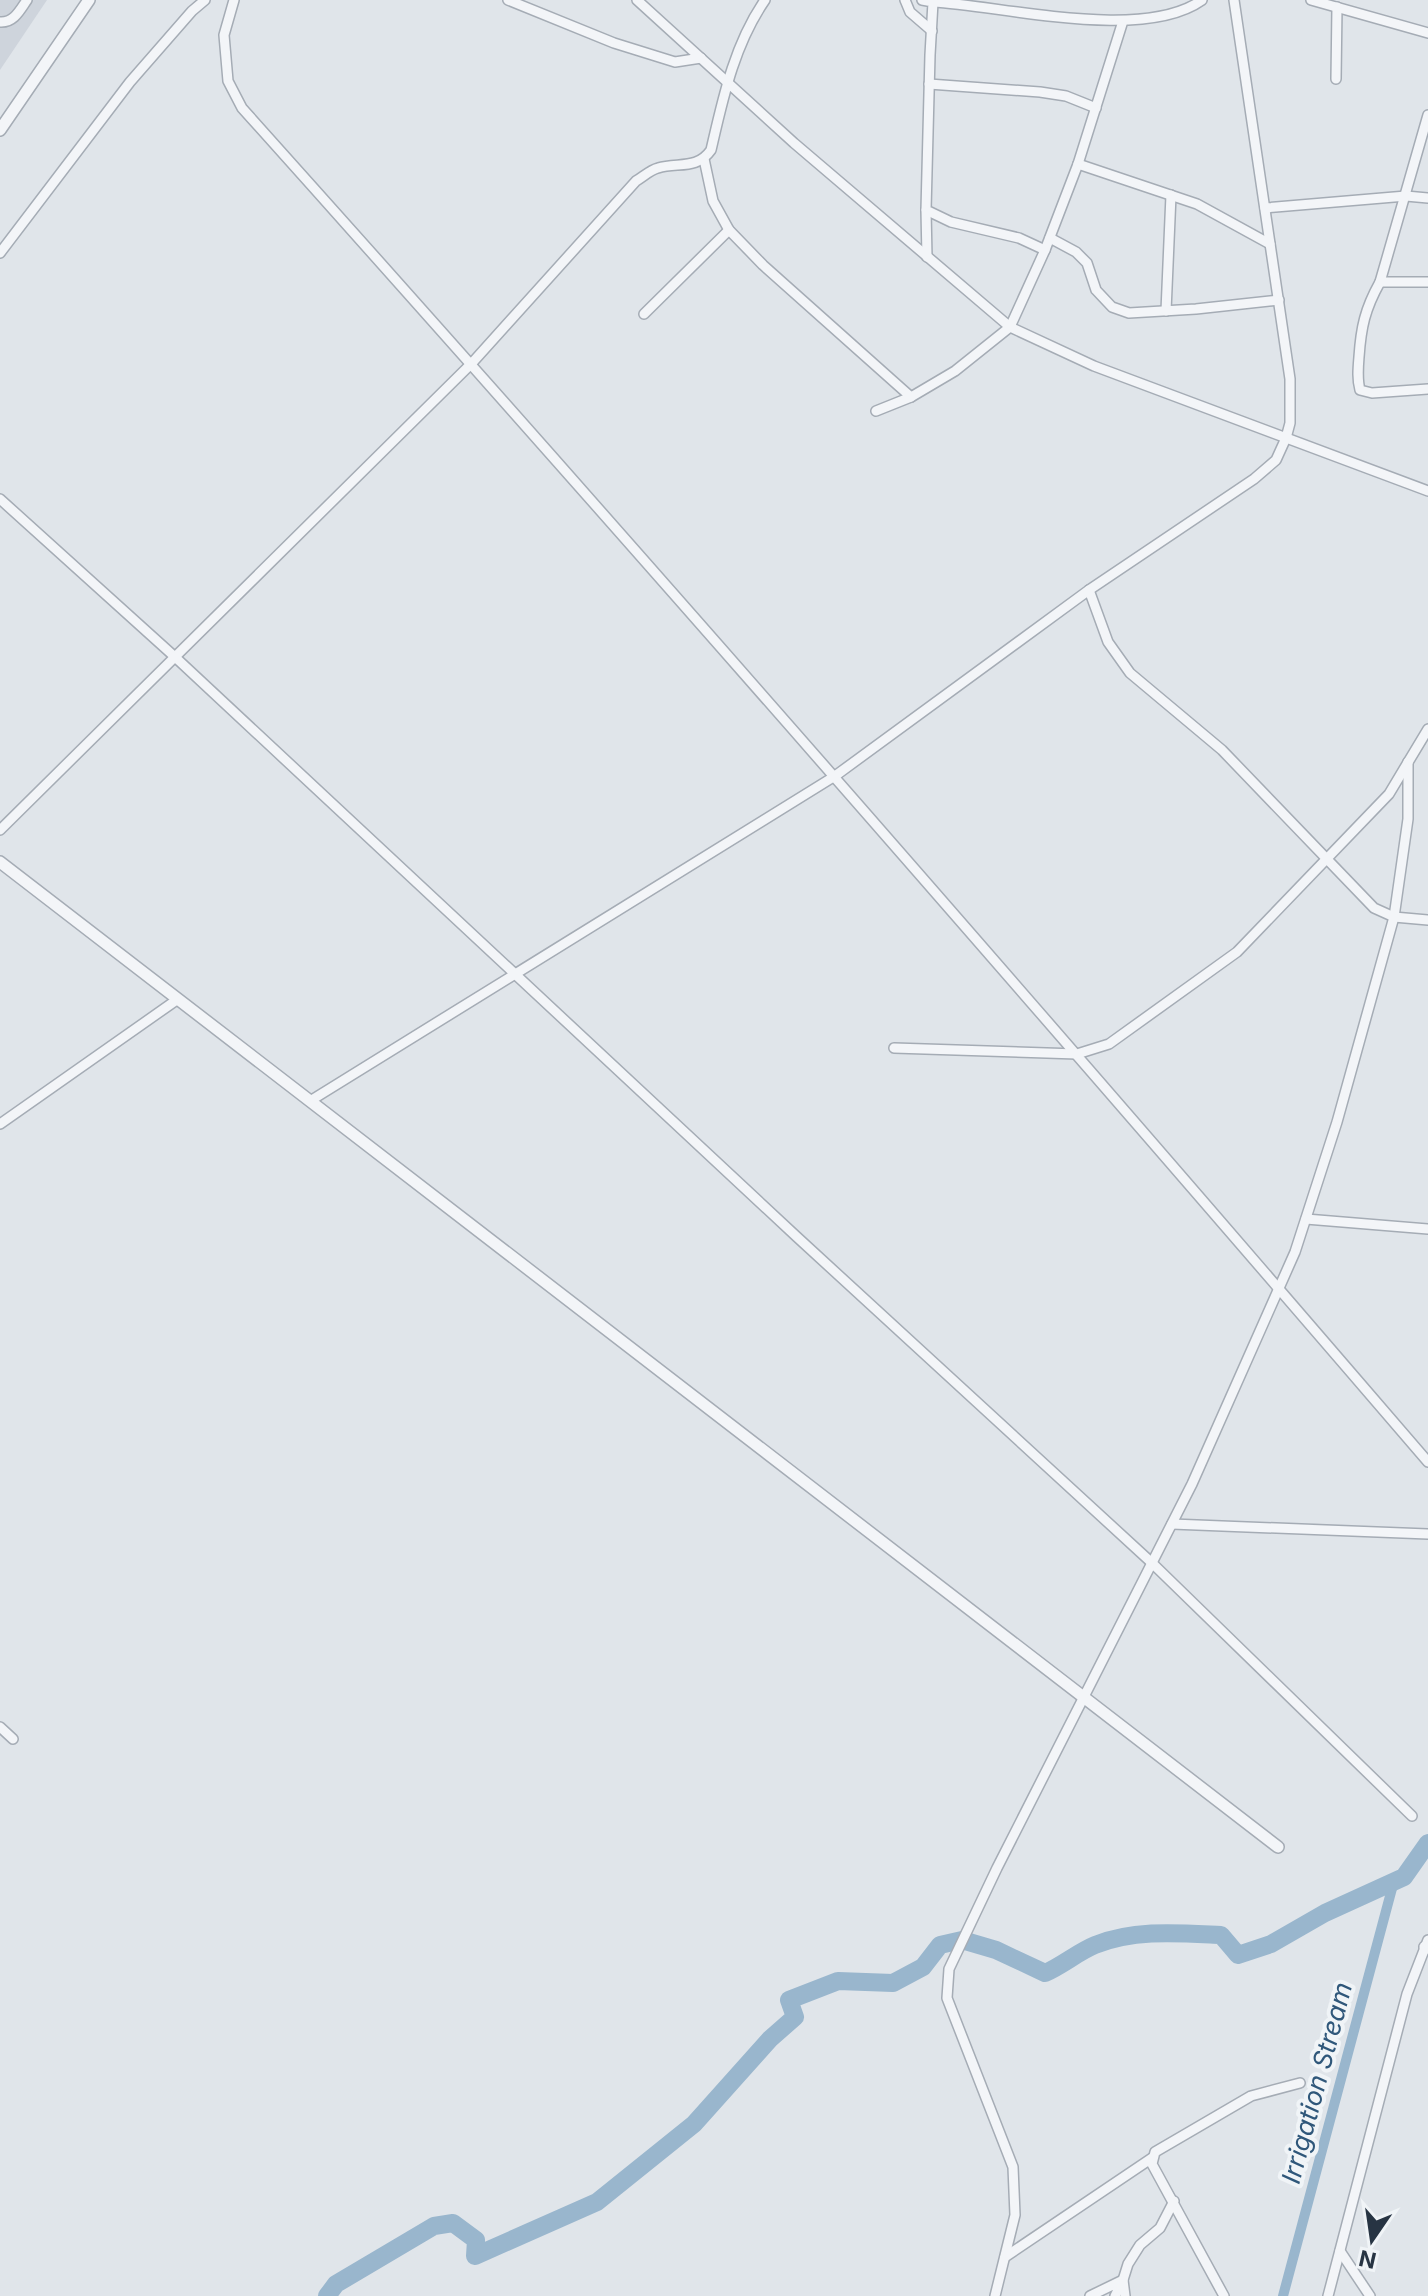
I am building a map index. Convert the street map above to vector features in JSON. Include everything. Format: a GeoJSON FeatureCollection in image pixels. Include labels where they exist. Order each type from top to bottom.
{"type":"FeatureCollection","features":[{"type":"Feature","properties":{"kind":"street"},"geometry":{"type":"LineString","coordinates":[[0,22],[14,19],[27,0]]}},
{"type":"Feature","properties":{"kind":"street"},"geometry":{"type":"LineString","coordinates":[[0,130],[89,0]]}},
{"type":"Feature","properties":{"kind":"street"},"geometry":{"type":"LineString","coordinates":[[0,253],[130,82],[205,0]]}},
{"type":"Feature","properties":{"kind":"street"},"geometry":{"type":"LineString","coordinates":[[234,0],[224,35],[228,81],[242,108],[472,363],[835,776],[1428,1462]]}},
{"type":"Feature","properties":{"kind":"street"},"geometry":{"type":"LineString","coordinates":[[508,0],[614,43],[675,62],[701,58]]}},
{"type":"Feature","properties":{"kind":"street"},"geometry":{"type":"LineString","coordinates":[[637,0],[794,143],[1010,327],[1094,366],[1428,491]]}},
{"type":"Feature","properties":{"kind":"street"},"geometry":{"type":"LineString","coordinates":[[0,830],[472,363],[636,181],[656,168],[686,165],[704,159],[711,150],[727,82],[748,24],[765,0]]}},
{"type":"Feature","properties":{"kind":"street"},"geometry":{"type":"LineString","coordinates":[[905,0],[910,12],[932,31]]}},
{"type":"Feature","properties":{"kind":"street"},"geometry":{"type":"LineString","coordinates":[[922,0],[1123,21],[1175,12],[1193,7],[1202,0]]}},
{"type":"Feature","properties":{"kind":"street"},"geometry":{"type":"LineString","coordinates":[[310,1101],[835,776],[1089,590],[1254,479],[1276,460],[1290,423],[1290,379],[1234,0]]}},
{"type":"Feature","properties":{"kind":"street"},"geometry":{"type":"LineString","coordinates":[[1311,0],[1428,33]]}},
{"type":"Feature","properties":{"kind":"street"},"geometry":{"type":"LineString","coordinates":[[927,257],[933,1]]}},
{"type":"Feature","properties":{"kind":"street"},"geometry":{"type":"LineString","coordinates":[[1336,79],[1337,7]]}},
{"type":"Feature","properties":{"kind":"street"},"geometry":{"type":"LineString","coordinates":[[876,411],[911,397],[955,371],[1010,327],[1045,250],[1078,164],[1123,21]]}},
{"type":"Feature","properties":{"kind":"street"},"geometry":{"type":"LineString","coordinates":[[929,84],[1040,92],[1066,96],[1096,108]]}},
{"type":"Feature","properties":{"kind":"street"},"geometry":{"type":"LineString","coordinates":[[1428,115],[1380,282],[1368,303],[1361,328],[1357,380],[1360,390],[1372,393],[1428,389]]}},
{"type":"Feature","properties":{"kind":"street"},"geometry":{"type":"LineString","coordinates":[[704,159],[713,201],[729,230],[763,265],[911,397]]}},
{"type":"Feature","properties":{"kind":"street"},"geometry":{"type":"LineString","coordinates":[[1078,164],[1197,204],[1270,244]]}},
{"type":"Feature","properties":{"kind":"street"},"geometry":{"type":"LineString","coordinates":[[1166,311],[1171,195]]}},
{"type":"Feature","properties":{"kind":"street"},"geometry":{"type":"LineString","coordinates":[[1265,208],[1406,196],[1428,198]]}},
{"type":"Feature","properties":{"kind":"street"},"geometry":{"type":"LineString","coordinates":[[926,210],[951,222],[1019,238],[1045,250]]}},
{"type":"Feature","properties":{"kind":"street"},"geometry":{"type":"LineString","coordinates":[[644,314],[729,230]]}},
{"type":"Feature","properties":{"kind":"street"},"geometry":{"type":"LineString","coordinates":[[1050,238],[1076,252],[1087,263],[1096,290],[1112,307],[1129,313],[1279,300]]}},
{"type":"Feature","properties":{"kind":"street"},"geometry":{"type":"LineString","coordinates":[[1380,282],[1428,282]]}},
{"type":"Feature","properties":{"kind":"street"},"geometry":{"type":"LineString","coordinates":[[0,499],[175,657],[515,976],[1152,1563],[1412,1816]]}},
{"type":"Feature","properties":{"kind":"street"},"geometry":{"type":"LineString","coordinates":[[1089,590],[1108,642],[1130,673],[1222,750],[1374,908],[1394,917],[1428,920]]}},
{"type":"Feature","properties":{"kind":"street"},"geometry":{"type":"LineString","coordinates":[[894,1048],[1077,1054],[1109,1044],[1237,952],[1389,794],[1428,729]]}},
{"type":"Feature","properties":{"kind":"street"},"geometry":{"type":"LineString","coordinates":[[995,2296],[1015,2215],[1013,2167],[947,1998],[949,1969],[1192,1484],[1295,1252],[1337,1122],[1394,917],[1408,819],[1408,762]]}},
{"type":"Feature","properties":{"kind":"street"},"geometry":{"type":"LineString","coordinates":[[0,862],[1278,1847]]}},
{"type":"Feature","properties":{"kind":"street"},"geometry":{"type":"LineString","coordinates":[[0,1124],[178,999]]}},
{"type":"Feature","properties":{"kind":"street"},"geometry":{"type":"LineString","coordinates":[[1306,1219],[1428,1229]]}},
{"type":"Feature","properties":{"kind":"street"},"geometry":{"type":"LineString","coordinates":[[1172,1524],[1428,1534]]}},
{"type":"Feature","properties":{"kind":"street"},"geometry":{"type":"LineString","coordinates":[[0,1727],[13,1739]]}},
{"type":"Feature","properties":{"kind":"street"},"geometry":{"type":"LineString","coordinates":[[1328,2296],[1407,1994],[1427,1945]]}},
{"type":"Feature","properties":{"kind":"street"},"geometry":{"type":"LineString","coordinates":[[1224,2296],[1152,2164],[1152,2158],[1155,2152],[1251,2096],[1300,2083]]}},
{"type":"Feature","properties":{"kind":"street"},"geometry":{"type":"LineString","coordinates":[[1005,2257],[1152,2158]]}},
{"type":"Feature","properties":{"kind":"street"},"geometry":{"type":"LineString","coordinates":[[1115,2296],[1128,2264],[1140,2245],[1160,2228],[1174,2201]]}},
{"type":"Feature","properties":{"kind":"street"},"geometry":{"type":"LineString","coordinates":[[1340,2251],[1370,2296]]}},
{"type":"Feature","properties":{"kind":"street"},"geometry":{"type":"LineString","coordinates":[[1090,2296],[1123,2280]]}},
{"type":"Feature","properties":{"kind":"street"},"geometry":{"type":"LineString","coordinates":[[1123,2280],[1125,2296]]}},
{"type":"Feature","properties":{"kind":"shaded area"},"geometry":{"type":"Polygon","coordinates":[[[0,0],[47,0],[0,70],[0,0]]]}},
{"type":"Feature","properties":{"kind":"waterway"},"geometry":{"type":"LineString","coordinates":[[327,2296],[336,2284],[434,2226],[453,2223],[476,2240],[475,2256],[597,2202],[694,2124],[770,2039],[795,2017],[789,2000],[838,1981],[893,1983],[923,1967],[940,1945],[962,1940],[996,1950],[1045,1973],[1095,1945],[1141,1934],[1221,1935],[1238,1955],[1271,1944],[1325,1913],[1404,1877],[1428,1843]]}},
{"type":"Feature","properties":{"kind":"waterway","name":"Irrigation Stream"},"geometry":{"type":"LineString","coordinates":[[1283,2296],[1394,1881]]}}]}
